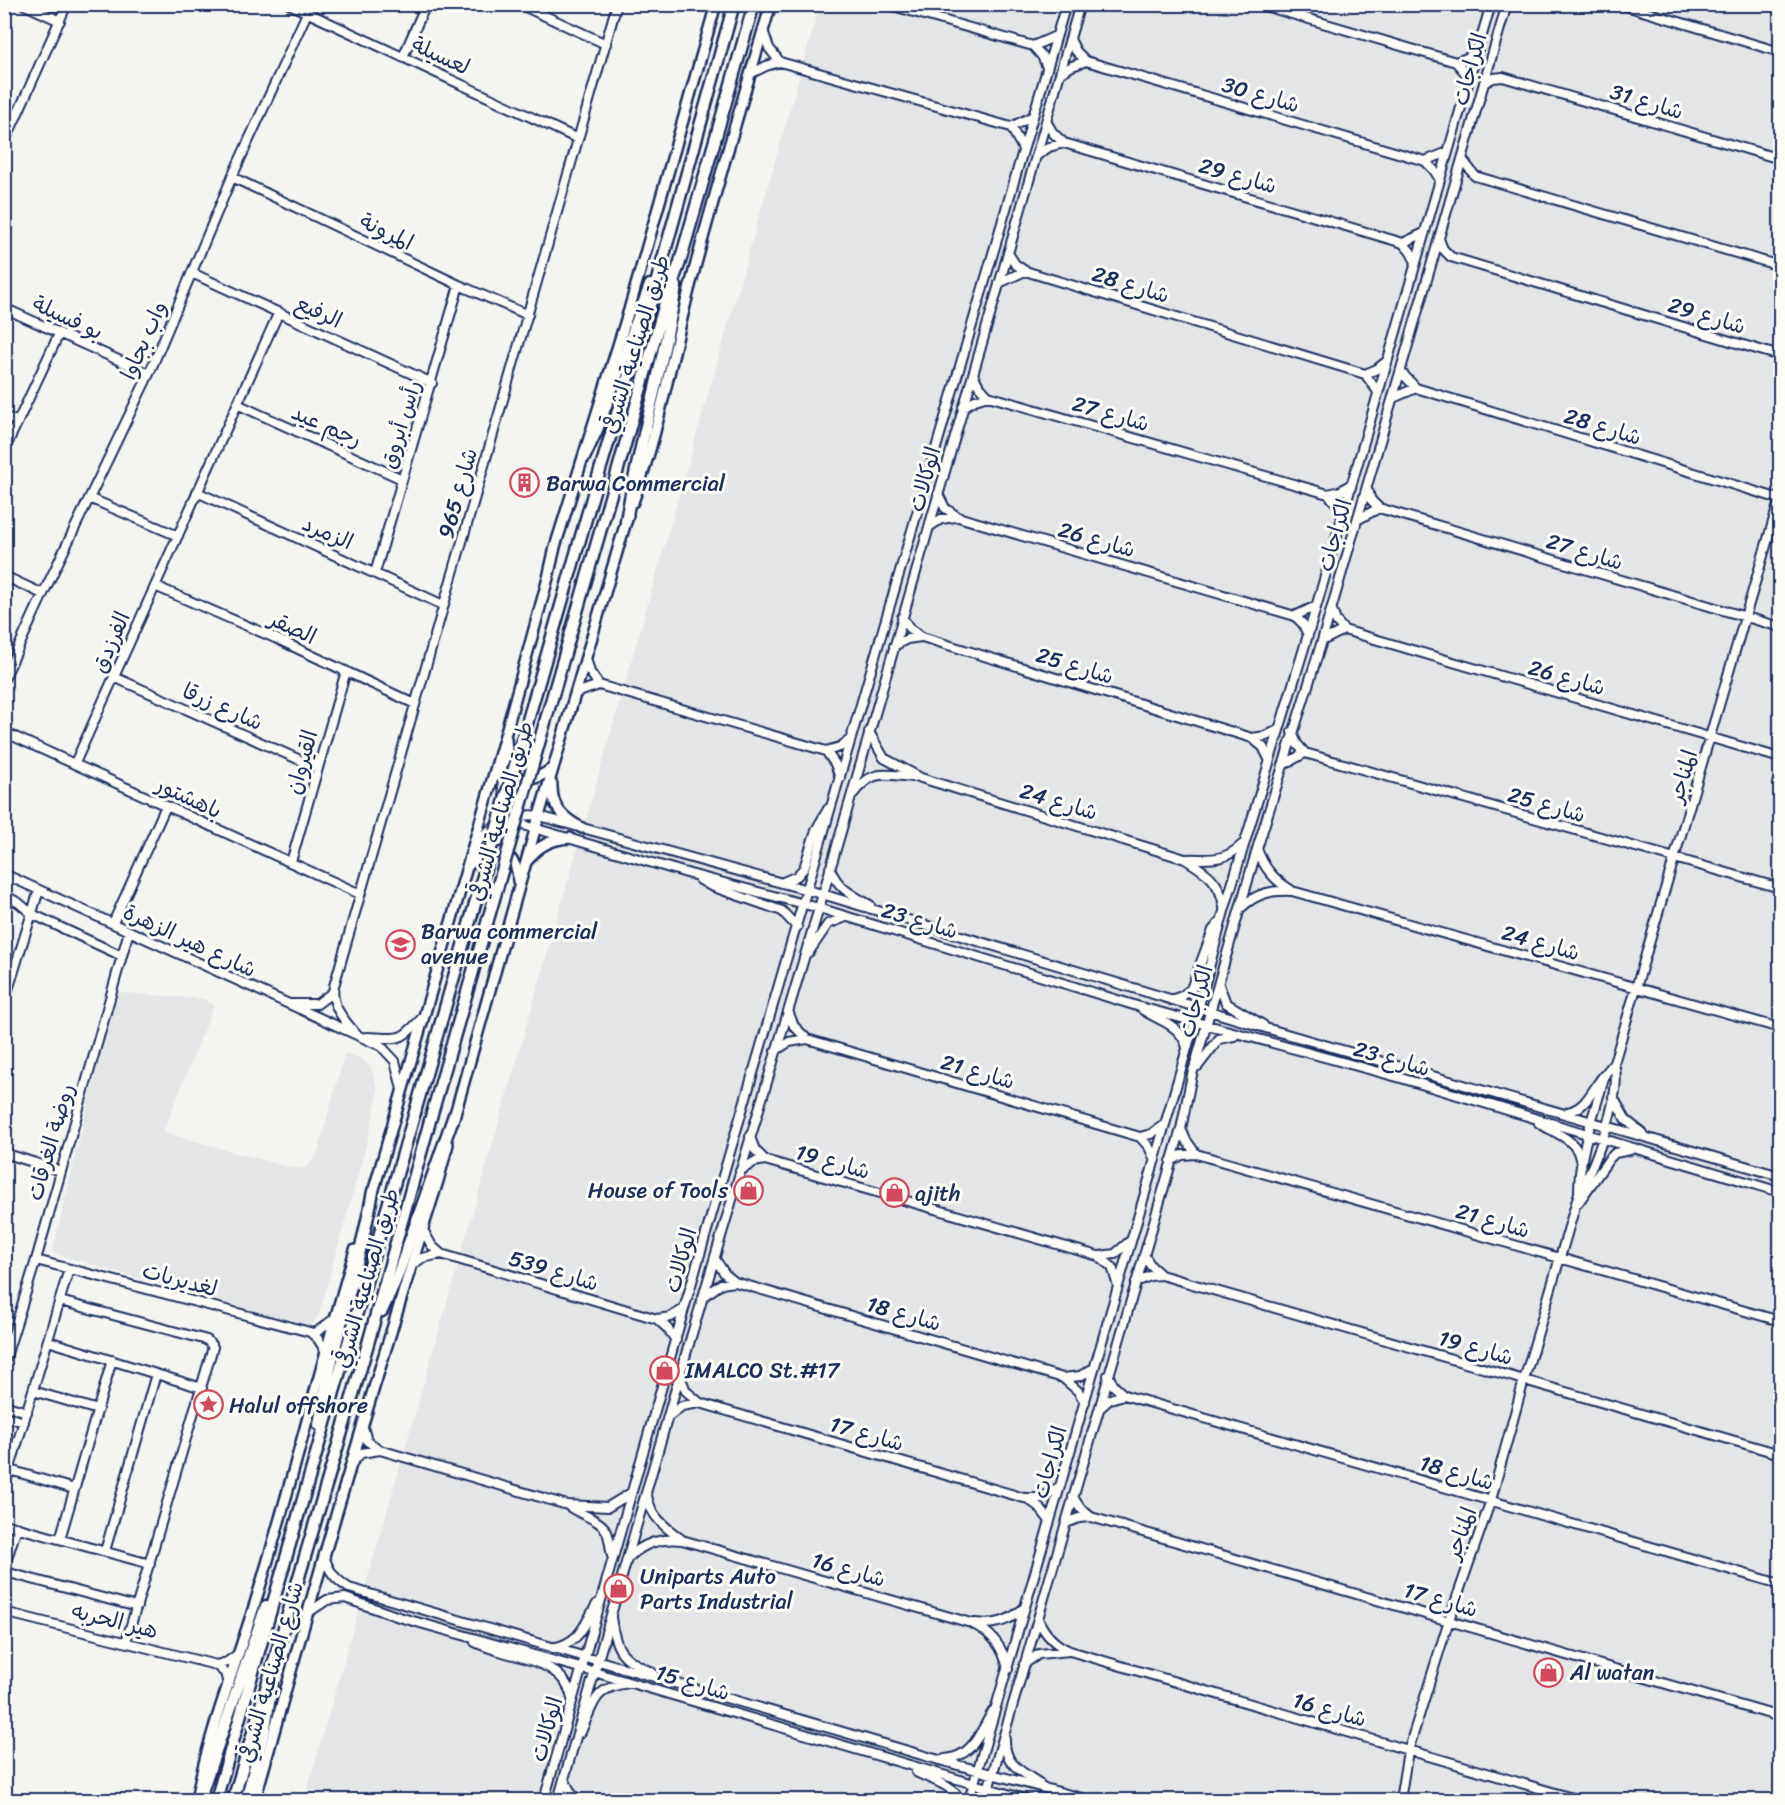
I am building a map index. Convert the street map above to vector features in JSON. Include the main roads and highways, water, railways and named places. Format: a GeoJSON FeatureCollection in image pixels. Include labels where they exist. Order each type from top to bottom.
{"type":"FeatureCollection","features":[{"type":"Feature","properties":{"kind":"highway","name":"طريق الصناعية الشرقي"},"geometry":{"type":"LineString","coordinates":[[216,1800],[663,257],[734,4]]}},
{"type":"Feature","properties":{"kind":"highway","name":"طريق الصناعية الشرقي"},"geometry":{"type":"LineString","coordinates":[[233,1800],[367,1347],[665,303],[680,262],[755,4]]}},
{"type":"Feature","properties":{"kind":"highway"},"geometry":{"type":"LineString","coordinates":[[584,458],[597,430],[641,307],[663,257]]}},
{"type":"Feature","properties":{"kind":"highway"},"geometry":{"type":"LineString","coordinates":[[626,520],[632,484],[668,332],[680,262]]}},
{"type":"Feature","properties":{"kind":"highway"},"geometry":{"type":"LineString","coordinates":[[367,1347],[397,1277],[454,1115]]}},
{"type":"Feature","properties":{"kind":"highway"},"geometry":{"type":"LineString","coordinates":[[315,1458],[327,1382],[373,1191]]}},
{"type":"Feature","properties":{"kind":"highway"},"geometry":{"type":"LineString","coordinates":[[197,1800],[248,1653],[288,1550]]}},
{"type":"Feature","properties":{"kind":"highway"},"geometry":{"type":"LineString","coordinates":[[246,1800],[272,1695],[274,1662]]}},
{"type":"Feature","properties":{"kind":"main road","name":"طريق الصناعية الشرقي"},"geometry":{"type":"LineString","coordinates":[[197,1800],[202,1768],[256,1600],[335,1318],[403,1092],[506,732],[555,547],[584,458],[591,427],[630,310],[716,4]]}},
{"type":"Feature","properties":{"kind":"main road","name":"طريق الصناعية الشرقي"},"geometry":{"type":"LineString","coordinates":[[324,1554],[440,1176],[454,1115],[517,892],[626,520],[657,426],[687,297],[771,4]]}},
{"type":"Feature","properties":{"kind":"main road"},"geometry":{"type":"LineString","coordinates":[[506,732],[509,764],[517,776],[530,781],[553,768]]}},
{"type":"Feature","properties":{"kind":"main road"},"geometry":{"type":"LineString","coordinates":[[553,768],[552,795],[556,808],[568,820],[582,828]]}},
{"type":"Feature","properties":{"kind":"main road"},"geometry":{"type":"LineString","coordinates":[[525,865],[534,852],[547,843],[570,838]]}},
{"type":"Feature","properties":{"kind":"main road"},"geometry":{"type":"LineString","coordinates":[[467,868],[484,853],[495,852],[506,855],[517,868],[517,892]]}},
{"type":"Feature","properties":{"kind":"main road","name":"شارع الصناعية الشرقي"},"geometry":{"type":"LineString","coordinates":[[255,1800],[305,1615],[324,1554]]}},
{"type":"Feature","properties":{"kind":"place","name":"Barwa Commercial"},"geometry":{"type":"Point","coordinates":[525,483]}},
{"type":"Feature","properties":{"kind":"place","name":"Barwa commercial avenue"},"geometry":{"type":"Point","coordinates":[400,944]}},
{"type":"Feature","properties":{"kind":"place","name":"House of Tools"},"geometry":{"type":"Point","coordinates":[749,1190]}},
{"type":"Feature","properties":{"kind":"place","name":"ajith"},"geometry":{"type":"Point","coordinates":[894,1193]}},
{"type":"Feature","properties":{"kind":"place","name":"IMALCO St.#17"},"geometry":{"type":"Point","coordinates":[664,1370]}},
{"type":"Feature","properties":{"kind":"place","name":"Halul offshore"},"geometry":{"type":"Point","coordinates":[208,1405]}},
{"type":"Feature","properties":{"kind":"place","name":"Uniparts Auto Parts Industrial"},"geometry":{"type":"Point","coordinates":[619,1589]}},
{"type":"Feature","properties":{"kind":"place","name":"Al watan"},"geometry":{"type":"Point","coordinates":[1549,1672]}}]}
